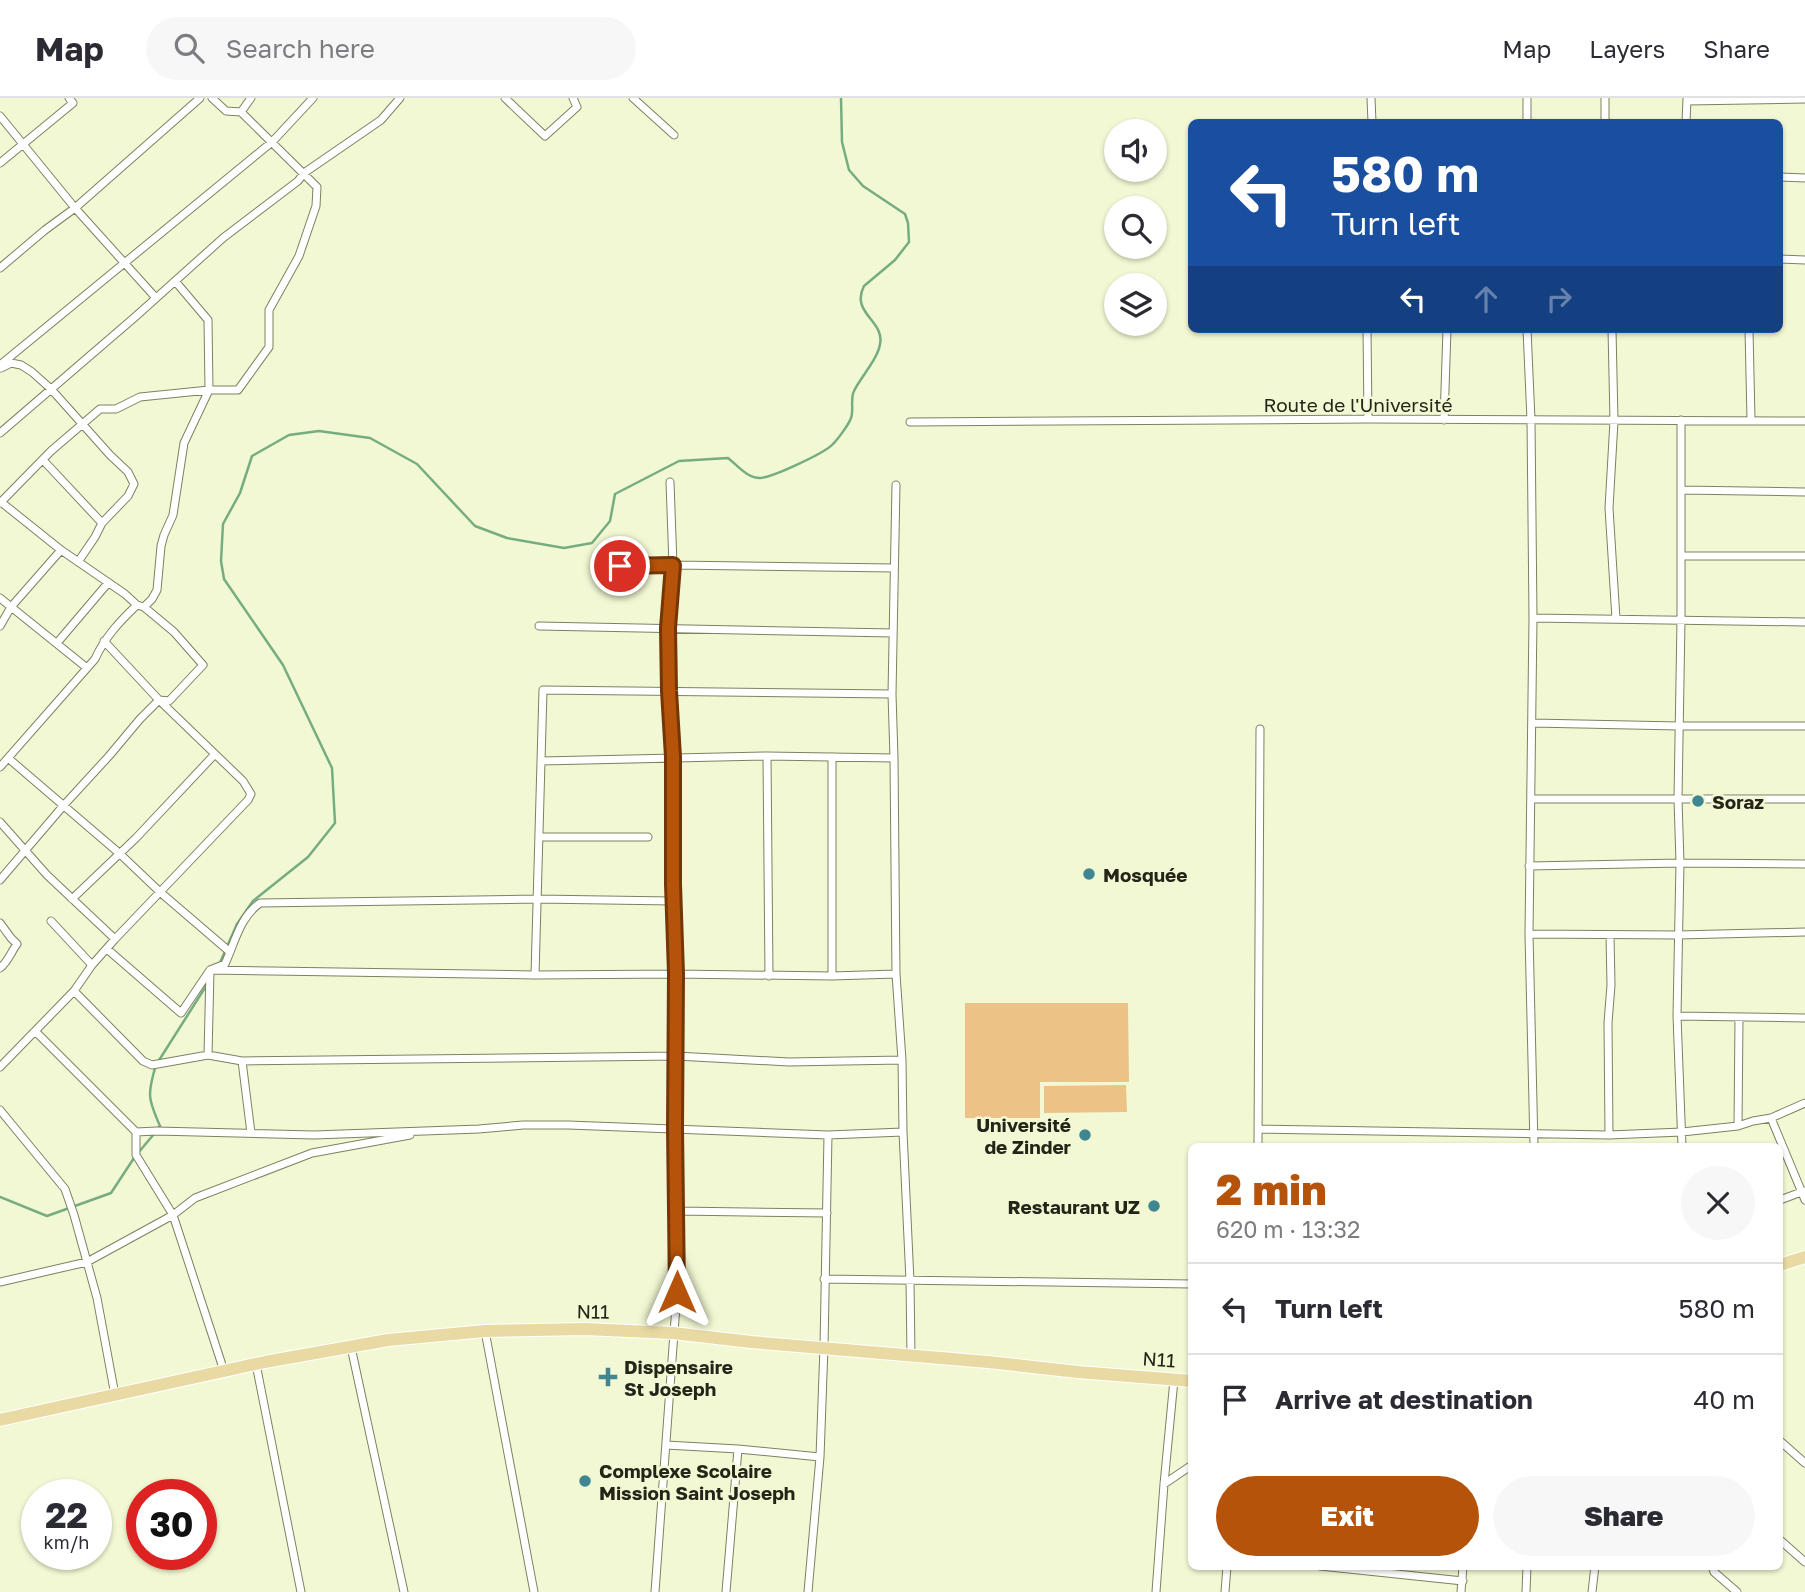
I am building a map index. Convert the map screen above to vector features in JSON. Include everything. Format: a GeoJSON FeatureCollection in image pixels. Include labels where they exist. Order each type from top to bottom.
{"type":"FeatureCollection","features":[{"type":"Feature","properties":{"kind":"main road"},"geometry":{"type":"LineString","coordinates":[[1783,1264],[1805,1257]]}},
{"type":"Feature","properties":{"kind":"main road","name":"N11"},"geometry":{"type":"LineString","coordinates":[[0,1420],[256,1364],[410,1337],[485,1331],[585,1329],[673,1333],[1188,1381]]}},
{"type":"Feature","properties":{"kind":"street"},"geometry":{"type":"LineString","coordinates":[[0,163],[73,103],[69,98]]}},
{"type":"Feature","properties":{"kind":"street"},"geometry":{"type":"LineString","coordinates":[[0,268],[75,208],[200,98]]}},
{"type":"Feature","properties":{"kind":"street"},"geometry":{"type":"LineString","coordinates":[[159,700],[169,701],[203,665],[174,632],[61,551],[1,502],[51,451],[100,409],[116,409],[141,397],[238,390],[269,347],[269,310],[299,256],[316,206],[317,187],[241,112],[226,111],[212,98]]}},
{"type":"Feature","properties":{"kind":"street"},"geometry":{"type":"LineString","coordinates":[[241,112],[251,98]]}},
{"type":"Feature","properties":{"kind":"street"},"geometry":{"type":"LineString","coordinates":[[0,367],[272,142],[313,98]]}},
{"type":"Feature","properties":{"kind":"street"},"geometry":{"type":"LineString","coordinates":[[505,98],[545,136],[577,107],[573,98]]}},
{"type":"Feature","properties":{"kind":"street"},"geometry":{"type":"LineString","coordinates":[[633,98],[674,135]]}},
{"type":"Feature","properties":{"kind":"street"},"geometry":{"type":"LineString","coordinates":[[1371,98],[1372,119]]}},
{"type":"Feature","properties":{"kind":"street"},"geometry":{"type":"LineString","coordinates":[[1527,98],[1527,119]]}},
{"type":"Feature","properties":{"kind":"street"},"geometry":{"type":"LineString","coordinates":[[1605,98],[1605,119]]}},
{"type":"Feature","properties":{"kind":"street"},"geometry":{"type":"LineString","coordinates":[[1686,119],[1687,99],[1805,99]]}},
{"type":"Feature","properties":{"kind":"street"},"geometry":{"type":"LineString","coordinates":[[0,433],[223,238],[298,181],[304,173],[381,120],[394,100]]}},
{"type":"Feature","properties":{"kind":"street"},"geometry":{"type":"LineString","coordinates":[[0,116],[75,208],[156,298]]}},
{"type":"Feature","properties":{"kind":"street"},"geometry":{"type":"LineString","coordinates":[[1783,177],[1805,178]]}},
{"type":"Feature","properties":{"kind":"street"},"geometry":{"type":"LineString","coordinates":[[1783,259],[1805,260]]}},
{"type":"Feature","properties":{"kind":"street"},"geometry":{"type":"LineString","coordinates":[[0,767],[87,668],[104,641],[140,606],[152,599],[157,590],[161,546],[173,515],[184,443],[209,390],[208,320],[175,281]]}},
{"type":"Feature","properties":{"kind":"street"},"geometry":{"type":"LineString","coordinates":[[1367,333],[1368,419]]}},
{"type":"Feature","properties":{"kind":"street"},"geometry":{"type":"LineString","coordinates":[[1444,419],[1447,333]]}},
{"type":"Feature","properties":{"kind":"street"},"geometry":{"type":"LineString","coordinates":[[1527,333],[1533,618],[1528,934],[1534,1143]]}},
{"type":"Feature","properties":{"kind":"street"},"geometry":{"type":"LineString","coordinates":[[1612,333],[1614,421],[1609,508],[1616,619]]}},
{"type":"Feature","properties":{"kind":"street"},"geometry":{"type":"LineString","coordinates":[[1749,333],[1751,420]]}},
{"type":"Feature","properties":{"kind":"street"},"geometry":{"type":"LineString","coordinates":[[0,367],[11,363],[21,365],[32,372],[128,472],[134,484],[128,496],[102,523],[79,562]]}},
{"type":"Feature","properties":{"kind":"street","name":"Route de l'Université"},"geometry":{"type":"LineString","coordinates":[[910,422],[1368,419],[1805,421]]}},
{"type":"Feature","properties":{"kind":"street"},"geometry":{"type":"LineString","coordinates":[[1681,420],[1677,1016],[1682,1143]]}},
{"type":"Feature","properties":{"kind":"street"},"geometry":{"type":"LineString","coordinates":[[43,460],[102,523]]}},
{"type":"Feature","properties":{"kind":"street"},"geometry":{"type":"LineString","coordinates":[[655,1592],[677,1292],[676,974],[668,628],[673,565],[670,482]]}},
{"type":"Feature","properties":{"kind":"street"},"geometry":{"type":"LineString","coordinates":[[896,485],[892,694],[896,974],[902,1060],[911,1356]]}},
{"type":"Feature","properties":{"kind":"street"},"geometry":{"type":"LineString","coordinates":[[1681,490],[1805,492]]}},
{"type":"Feature","properties":{"kind":"street"},"geometry":{"type":"LineString","coordinates":[[0,626],[11,607],[61,551]]}},
{"type":"Feature","properties":{"kind":"street"},"geometry":{"type":"LineString","coordinates":[[1681,556],[1805,556]]}},
{"type":"Feature","properties":{"kind":"street"},"geometry":{"type":"LineString","coordinates":[[620,566],[894,568]]}},
{"type":"Feature","properties":{"kind":"street"},"geometry":{"type":"LineString","coordinates":[[57,643],[108,583]]}},
{"type":"Feature","properties":{"kind":"street"},"geometry":{"type":"LineString","coordinates":[[0,598],[87,668]]}},
{"type":"Feature","properties":{"kind":"street"},"geometry":{"type":"LineString","coordinates":[[1533,618],[1805,622]]}},
{"type":"Feature","properties":{"kind":"street"},"geometry":{"type":"LineString","coordinates":[[539,626],[893,633]]}},
{"type":"Feature","properties":{"kind":"street"},"geometry":{"type":"LineString","coordinates":[[0,1067],[74,991],[115,939],[250,797],[243,782],[159,700],[104,641]]}},
{"type":"Feature","properties":{"kind":"street"},"geometry":{"type":"LineString","coordinates":[[536,975],[543,690],[892,694]]}},
{"type":"Feature","properties":{"kind":"street"},"geometry":{"type":"LineString","coordinates":[[0,880],[159,700]]}},
{"type":"Feature","properties":{"kind":"street"},"geometry":{"type":"LineString","coordinates":[[1532,723],[1805,726]]}},
{"type":"Feature","properties":{"kind":"street"},"geometry":{"type":"LineString","coordinates":[[1258,1143],[1259,729]]}},
{"type":"Feature","properties":{"kind":"street"},"geometry":{"type":"LineString","coordinates":[[72,899],[136,838],[215,754]]}},
{"type":"Feature","properties":{"kind":"street"},"geometry":{"type":"LineString","coordinates":[[541,761],[767,756],[894,758]]}},
{"type":"Feature","properties":{"kind":"street"},"geometry":{"type":"LineString","coordinates":[[767,756],[769,976]]}},
{"type":"Feature","properties":{"kind":"street"},"geometry":{"type":"LineString","coordinates":[[832,757],[832,976]]}},
{"type":"Feature","properties":{"kind":"street"},"geometry":{"type":"LineString","coordinates":[[8,758],[230,952]]}},
{"type":"Feature","properties":{"kind":"street"},"geometry":{"type":"LineString","coordinates":[[1531,799],[1805,799]]}},
{"type":"Feature","properties":{"kind":"street"},"geometry":{"type":"LineString","coordinates":[[0,822],[47,875],[115,939]]}},
{"type":"Feature","properties":{"kind":"street"},"geometry":{"type":"LineString","coordinates":[[539,837],[648,837]]}},
{"type":"Feature","properties":{"kind":"street"},"geometry":{"type":"LineString","coordinates":[[1529,866],[1805,864]]}},
{"type":"Feature","properties":{"kind":"street"},"geometry":{"type":"LineString","coordinates":[[107,949],[181,1013],[210,971],[225,964],[239,928],[252,909],[260,903],[537,899],[673,901]]}},
{"type":"Feature","properties":{"kind":"street"},"geometry":{"type":"LineString","coordinates":[[51,921],[92,965]]}},
{"type":"Feature","properties":{"kind":"street"},"geometry":{"type":"LineString","coordinates":[[0,923],[18,944],[0,968]]}},
{"type":"Feature","properties":{"kind":"street"},"geometry":{"type":"LineString","coordinates":[[1528,934],[1805,932]]}},
{"type":"Feature","properties":{"kind":"street"},"geometry":{"type":"LineString","coordinates":[[1609,1135],[1610,935]]}},
{"type":"Feature","properties":{"kind":"street"},"geometry":{"type":"LineString","coordinates":[[210,971],[536,975],[896,974]]}},
{"type":"Feature","properties":{"kind":"street"},"geometry":{"type":"LineString","coordinates":[[208,1055],[210,971]]}},
{"type":"Feature","properties":{"kind":"street"},"geometry":{"type":"LineString","coordinates":[[74,991],[143,1061],[152,1065],[208,1055],[242,1061],[676,1056],[789,1062],[902,1060]]}},
{"type":"Feature","properties":{"kind":"street"},"geometry":{"type":"LineString","coordinates":[[1677,1016],[1805,1018]]}},
{"type":"Feature","properties":{"kind":"street"},"geometry":{"type":"LineString","coordinates":[[1738,1126],[1740,1018]]}},
{"type":"Feature","properties":{"kind":"street"},"geometry":{"type":"LineString","coordinates":[[35,1031],[136,1132],[136,1155],[173,1215],[224,1371]]}},
{"type":"Feature","properties":{"kind":"street"},"geometry":{"type":"LineString","coordinates":[[242,1061],[251,1133]]}},
{"type":"Feature","properties":{"kind":"street"},"geometry":{"type":"LineString","coordinates":[[1258,1129],[1609,1135],[1682,1132],[1738,1126],[1771,1118],[1805,1103]]}},
{"type":"Feature","properties":{"kind":"street"},"geometry":{"type":"LineString","coordinates":[[0,1110],[65,1189],[97,1298],[115,1396]]}},
{"type":"Feature","properties":{"kind":"street"},"geometry":{"type":"LineString","coordinates":[[1771,1118],[1782,1143]]}},
{"type":"Feature","properties":{"kind":"street"},"geometry":{"type":"LineString","coordinates":[[136,1132],[314,1135],[523,1125],[828,1135],[903,1132]]}},
{"type":"Feature","properties":{"kind":"street"},"geometry":{"type":"LineString","coordinates":[[0,1282],[87,1262],[173,1215],[195,1198],[313,1153],[435,1130]]}},
{"type":"Feature","properties":{"kind":"street"},"geometry":{"type":"LineString","coordinates":[[808,1592],[820,1457],[828,1135]]}},
{"type":"Feature","properties":{"kind":"street"},"geometry":{"type":"LineString","coordinates":[[1783,1145],[1805,1200]]}},
{"type":"Feature","properties":{"kind":"street"},"geometry":{"type":"LineString","coordinates":[[1783,1199],[1803,1191]]}},
{"type":"Feature","properties":{"kind":"street"},"geometry":{"type":"LineString","coordinates":[[677,1211],[827,1213]]}},
{"type":"Feature","properties":{"kind":"street"},"geometry":{"type":"LineString","coordinates":[[824,1279],[1188,1284]]}},
{"type":"Feature","properties":{"kind":"street"},"geometry":{"type":"LineString","coordinates":[[485,1331],[534,1592]]}},
{"type":"Feature","properties":{"kind":"street"},"geometry":{"type":"LineString","coordinates":[[351,1347],[404,1592]]}},
{"type":"Feature","properties":{"kind":"street"},"geometry":{"type":"LineString","coordinates":[[256,1364],[301,1592]]}},
{"type":"Feature","properties":{"kind":"street"},"geometry":{"type":"LineString","coordinates":[[1156,1592],[1174,1380]]}},
{"type":"Feature","properties":{"kind":"street"},"geometry":{"type":"LineString","coordinates":[[1783,1444],[1805,1463]]}},
{"type":"Feature","properties":{"kind":"street"},"geometry":{"type":"LineString","coordinates":[[666,1445],[820,1457]]}},
{"type":"Feature","properties":{"kind":"street"},"geometry":{"type":"LineString","coordinates":[[726,1592],[738,1449]]}},
{"type":"Feature","properties":{"kind":"street"},"geometry":{"type":"LineString","coordinates":[[1164,1484],[1188,1468]]}},
{"type":"Feature","properties":{"kind":"street"},"geometry":{"type":"LineString","coordinates":[[1783,1542],[1805,1562]]}},
{"type":"Feature","properties":{"kind":"street"},"geometry":{"type":"LineString","coordinates":[[1225,1592],[1227,1570]]}},
{"type":"Feature","properties":{"kind":"street"},"geometry":{"type":"LineString","coordinates":[[1358,1570],[1462,1581]]}},
{"type":"Feature","properties":{"kind":"street"},"geometry":{"type":"LineString","coordinates":[[1461,1592],[1463,1570]]}},
{"type":"Feature","properties":{"kind":"street"},"geometry":{"type":"LineString","coordinates":[[1525,1592],[1527,1570]]}},
{"type":"Feature","properties":{"kind":"street"},"geometry":{"type":"LineString","coordinates":[[1592,1592],[1594,1570]]}},
{"type":"Feature","properties":{"kind":"street"},"geometry":{"type":"LineString","coordinates":[[1713,1570],[1737,1592]]}},
{"type":"Feature","properties":{"kind":"shaded area"},"geometry":{"type":"Polygon","coordinates":[[[965,1003],[1128,1003],[1129,1082],[1040,1082],[1040,1118],[965,1118],[965,1003]]]}},
{"type":"Feature","properties":{"kind":"shaded area"},"geometry":{"type":"Polygon","coordinates":[[[1126,1085],[1127,1112],[1044,1113],[1044,1086],[1126,1085]]]}},
{"type":"Feature","properties":{"kind":"waterway"},"geometry":{"type":"LineString","coordinates":[[219,965],[237,924],[253,901],[308,857],[335,823],[332,768],[283,665],[224,579],[221,561],[223,524],[240,493],[252,456],[289,435],[319,431],[370,438],[417,464],[475,526],[507,538],[564,548],[592,543],[610,521],[615,494],[679,461],[728,458],[747,474],[760,478],[786,470],[820,453],[833,444],[848,424],[852,415],[854,391],[879,350],[878,329],[861,303],[864,286],[895,260],[909,242],[905,214],[863,186],[849,170],[842,142],[841,98]]}},
{"type":"Feature","properties":{"kind":"waterway"},"geometry":{"type":"LineString","coordinates":[[158,1128],[160,1126],[150,1096],[156,1065],[208,983]]}},
{"type":"Feature","properties":{"kind":"waterway"},"geometry":{"type":"LineString","coordinates":[[138,1153],[154,1134]]}},
{"type":"Feature","properties":{"kind":"waterway"},"geometry":{"type":"LineString","coordinates":[[0,1197],[47,1216],[111,1193],[134,1158]]}},
{"type":"Feature","properties":{"kind":"place","name":"Soraz"},"geometry":{"type":"Point","coordinates":[1698,801]}},
{"type":"Feature","properties":{"kind":"place","name":"Mosquée"},"geometry":{"type":"Point","coordinates":[1089,874]}},
{"type":"Feature","properties":{"kind":"place","name":"Université de Zinder"},"geometry":{"type":"Point","coordinates":[1085,1135]}},
{"type":"Feature","properties":{"kind":"place","name":"Restaurant UZ"},"geometry":{"type":"Point","coordinates":[1154,1206]}},
{"type":"Feature","properties":{"kind":"place","name":"Dispensaire St Joseph"},"geometry":{"type":"Point","coordinates":[608,1377]}},
{"type":"Feature","properties":{"kind":"place","name":"Complexe Scolaire Mission Saint Joseph"},"geometry":{"type":"Point","coordinates":[585,1481]}},
{"type":"Feature","properties":{"kind":"route"},"geometry":{"type":"LineString","coordinates":[[620,566],[673,565],[668,628],[676,974],[677,1292]]}}]}
